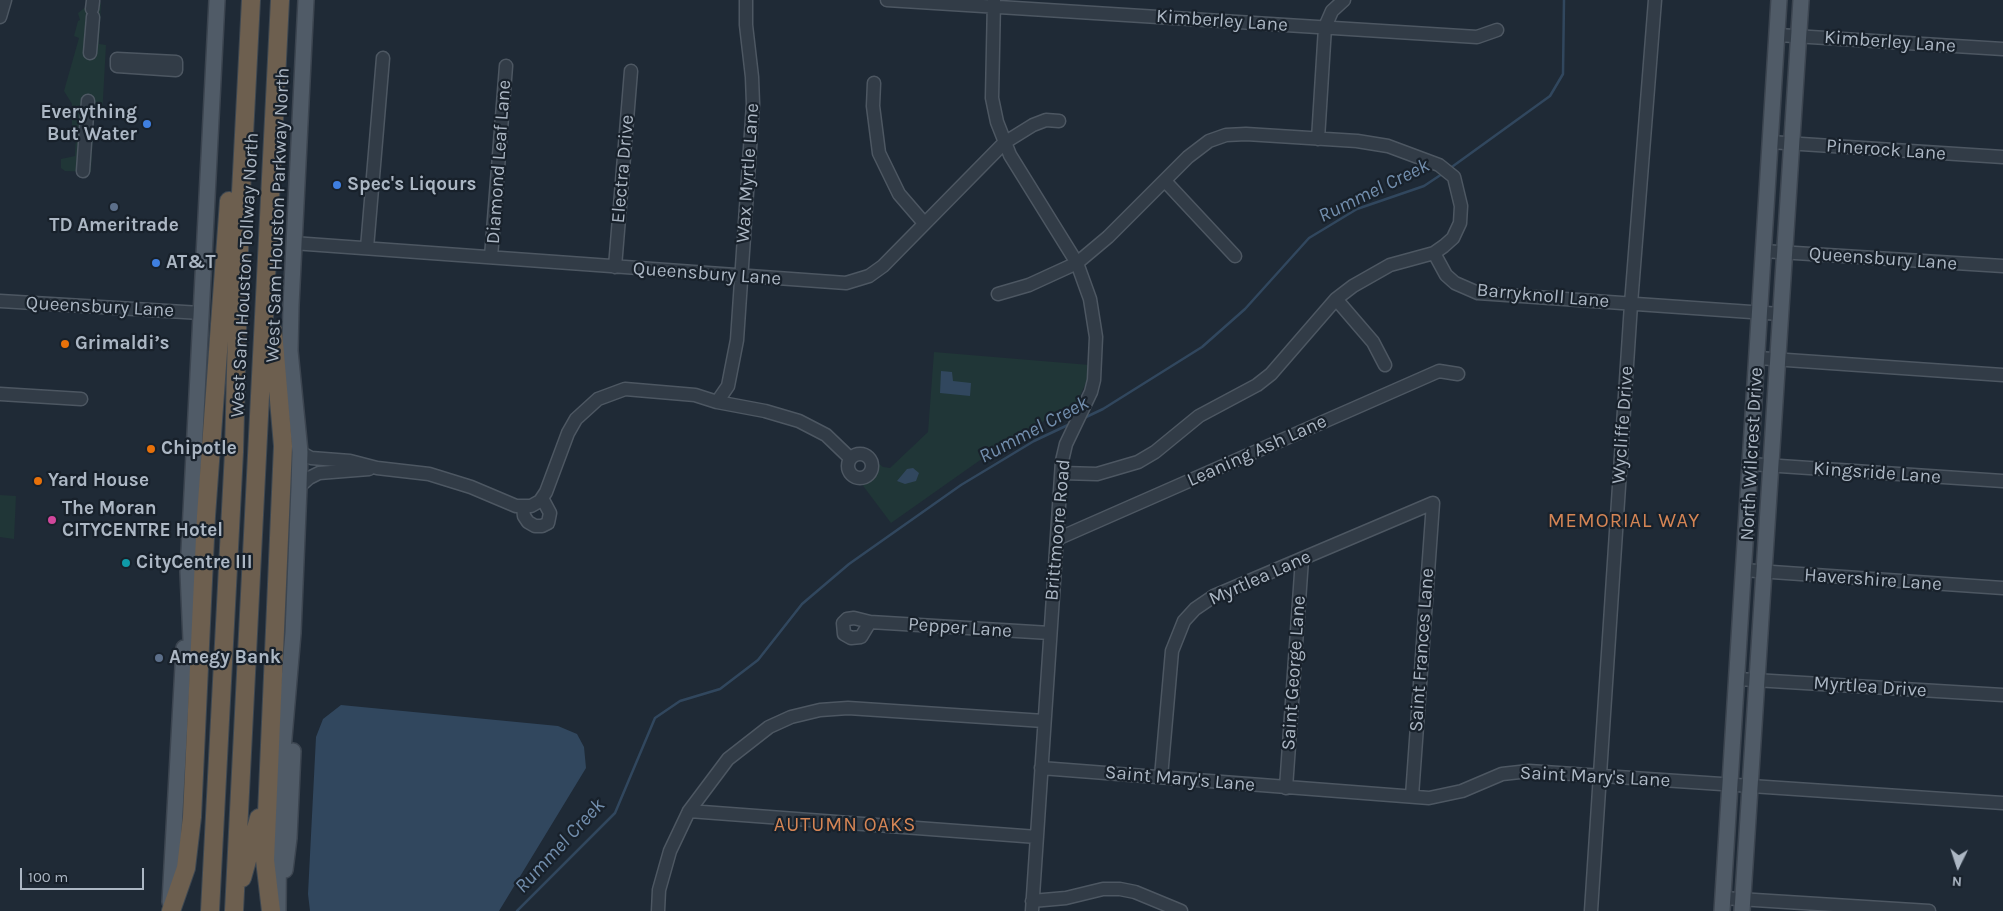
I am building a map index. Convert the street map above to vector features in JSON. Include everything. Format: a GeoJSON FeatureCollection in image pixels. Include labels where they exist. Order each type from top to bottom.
{"type":"FeatureCollection","features":[{"type":"Feature","properties":{"kind":"highway","name":"West Sam Houston Tollway North"},"geometry":{"type":"LineString","coordinates":[[210,911],[234,452],[240,234],[251,0]]}},
{"type":"Feature","properties":{"kind":"highway","name":"West Sam Houston Tollway North"},"geometry":{"type":"LineString","coordinates":[[234,911],[280,0]]}},
{"type":"Feature","properties":{"kind":"highway"},"geometry":{"type":"LineString","coordinates":[[170,911],[182,881],[188,854],[199,690],[206,516],[237,92],[247,77]]}},
{"type":"Feature","properties":{"kind":"highway"},"geometry":{"type":"LineString","coordinates":[[271,188],[271,311],[283,446],[268,756],[265,860],[271,911]]}},
{"type":"Feature","properties":{"kind":"highway"},"geometry":{"type":"LineString","coordinates":[[199,690],[202,809],[215,874],[228,911]]}},
{"type":"Feature","properties":{"kind":"highway"},"geometry":{"type":"LineString","coordinates":[[228,911],[246,867],[258,821],[268,756]]}},
{"type":"Feature","properties":{"kind":"main road"},"geometry":{"type":"LineString","coordinates":[[170,911],[217,0]]}},
{"type":"Feature","properties":{"kind":"main road","name":"North Wilcrest Drive"},"geometry":{"type":"LineString","coordinates":[[1722,905],[1738,679],[1743,570],[1758,358],[1759,312],[1779,0]]}},
{"type":"Feature","properties":{"kind":"main road","name":"North Wilcrest Drive"},"geometry":{"type":"LineString","coordinates":[[1743,905],[1749,787],[1801,0]]}},
{"type":"Feature","properties":{"kind":"main road","name":"West Sam Houston Parkway North"},"geometry":{"type":"LineString","coordinates":[[279,911],[279,796],[293,633],[300,487],[300,452],[290,351],[293,243],[305,2]]}},
{"type":"Feature","properties":{"kind":"main road"},"geometry":{"type":"LineString","coordinates":[[177,911],[183,856],[192,672],[188,572]]}},
{"type":"Feature","properties":{"kind":"main road"},"geometry":{"type":"LineString","coordinates":[[279,911],[291,808],[296,653],[293,633]]}},
{"type":"Feature","properties":{"kind":"street"},"geometry":{"type":"LineString","coordinates":[[0,17],[5,0]]}},
{"type":"Feature","properties":{"kind":"street","name":"Wax Myrtle Lane"},"geometry":{"type":"LineString","coordinates":[[717,402],[728,386],[733,366],[741,277],[753,104],[746,25],[746,0]]}},
{"type":"Feature","properties":{"kind":"street","name":"Kimberley Lane"},"geometry":{"type":"LineString","coordinates":[[887,0],[994,3],[1476,37],[1497,30]]}},
{"type":"Feature","properties":{"kind":"street"},"geometry":{"type":"LineString","coordinates":[[1318,138],[1325,27],[1332,11],[1344,0]]}},
{"type":"Feature","properties":{"kind":"street","name":"Wycliffe Drive"},"geometry":{"type":"LineString","coordinates":[[1591,911],[1631,304],[1655,0]]}},
{"type":"Feature","properties":{"kind":"street","name":"Brittmoore Road"},"geometry":{"type":"LineString","coordinates":[[994,3],[992,98],[1004,143],[1077,263],[1090,299],[1094,322],[1096,356],[1091,392],[1066,444],[1062,473],[1032,906]]}},
{"type":"Feature","properties":{"kind":"street"},"geometry":{"type":"LineString","coordinates":[[90,53],[93,9]]}},
{"type":"Feature","properties":{"kind":"street","name":"Kimberley Lane"},"geometry":{"type":"LineString","coordinates":[[1778,35],[2003,49]]}},
{"type":"Feature","properties":{"kind":"street"},"geometry":{"type":"LineString","coordinates":[[367,248],[382,58]]}},
{"type":"Feature","properties":{"kind":"street","name":"Diamond Leaf Lane"},"geometry":{"type":"LineString","coordinates":[[491,257],[506,66]]}},
{"type":"Feature","properties":{"kind":"street","name":"Electra Drive"},"geometry":{"type":"LineString","coordinates":[[615,267],[631,71]]}},
{"type":"Feature","properties":{"kind":"street"},"geometry":{"type":"LineString","coordinates":[[874,83],[873,106],[878,153],[899,194],[924,223]]}},
{"type":"Feature","properties":{"kind":"street"},"geometry":{"type":"LineString","coordinates":[[83,171],[88,100]]}},
{"type":"Feature","properties":{"kind":"street","name":"Queensbury Lane"},"geometry":{"type":"LineString","coordinates":[[293,243],[832,284],[858,281],[883,266],[1004,143],[1032,125],[1046,120],[1059,121]]}},
{"type":"Feature","properties":{"kind":"street"},"geometry":{"type":"LineString","coordinates":[[998,294],[1029,285],[1077,263],[1108,238],[1188,157],[1208,141],[1226,135],[1246,134],[1318,138],[1388,146],[1439,165],[1454,177],[1461,206],[1460,223],[1453,238],[1434,253],[1390,265],[1353,286],[1336,299],[1271,374],[1257,385],[1199,416],[1155,452],[1138,462],[1097,474],[1062,473]]}},
{"type":"Feature","properties":{"kind":"street","name":"Pinerock Lane"},"geometry":{"type":"LineString","coordinates":[[1770,142],[2003,157]]}},
{"type":"Feature","properties":{"kind":"street"},"geometry":{"type":"LineString","coordinates":[[1165,181],[1236,256]]}},
{"type":"Feature","properties":{"kind":"street","name":"Queensbury Lane"},"geometry":{"type":"LineString","coordinates":[[1763,251],[2003,266]]}},
{"type":"Feature","properties":{"kind":"street","name":"Barryknoll Lane"},"geometry":{"type":"LineString","coordinates":[[1434,253],[1446,275],[1455,284],[1478,293],[1780,314]]}},
{"type":"Feature","properties":{"kind":"street"},"geometry":{"type":"LineString","coordinates":[[1336,299],[1373,342],[1385,365]]}},
{"type":"Feature","properties":{"kind":"street","name":"Queensbury Lane"},"geometry":{"type":"LineString","coordinates":[[0,301],[201,313]]}},
{"type":"Feature","properties":{"kind":"street"},"geometry":{"type":"LineString","coordinates":[[1758,358],[2003,375]]}},
{"type":"Feature","properties":{"kind":"street","name":"Leaning Ash Lane"},"geometry":{"type":"LineString","coordinates":[[1057,538],[1439,371],[1458,374]]}},
{"type":"Feature","properties":{"kind":"street"},"geometry":{"type":"LineString","coordinates":[[300,452],[311,458],[350,461],[377,468],[445,478],[523,507],[536,505],[542,498],[576,419],[598,399],[625,389],[695,394],[717,402],[765,411],[799,421],[826,435],[850,458]]}},
{"type":"Feature","properties":{"kind":"street"},"geometry":{"type":"LineString","coordinates":[[0,394],[81,399]]}},
{"type":"Feature","properties":{"kind":"street","name":"Kingsride Lane"},"geometry":{"type":"LineString","coordinates":[[1750,464],[2003,481]]}},
{"type":"Feature","properties":{"kind":"street"},"geometry":{"type":"LineString","coordinates":[[300,487],[309,478],[319,473],[377,468]]}},
{"type":"Feature","properties":{"kind":"street"},"geometry":{"type":"LineString","coordinates":[[523,507],[524,516],[528,522],[535,526],[542,526],[548,523],[550,513],[542,498]]}},
{"type":"Feature","properties":{"kind":"street","name":"Myrtlea Lane"},"geometry":{"type":"LineString","coordinates":[[1161,777],[1172,651],[1184,621],[1195,609],[1214,596],[1433,503]]}},
{"type":"Feature","properties":{"kind":"street","name":"Saint Frances Lane"},"geometry":{"type":"LineString","coordinates":[[1412,796],[1433,503]]}},
{"type":"Feature","properties":{"kind":"street","name":"Saint George Lane"},"geometry":{"type":"LineString","coordinates":[[1286,788],[1302,559]]}},
{"type":"Feature","properties":{"kind":"street","name":"Havershire Lane"},"geometry":{"type":"LineString","coordinates":[[1743,570],[2003,588]]}},
{"type":"Feature","properties":{"kind":"street","name":"Pepper Lane"},"geometry":{"type":"LineString","coordinates":[[870,622],[1050,634]]}},
{"type":"Feature","properties":{"kind":"street","name":"Myrtlea Drive"},"geometry":{"type":"LineString","coordinates":[[1738,679],[2003,695]]}},
{"type":"Feature","properties":{"kind":"street"},"geometry":{"type":"LineString","coordinates":[[658,911],[659,890],[670,851],[689,811],[728,759],[748,741],[769,727],[803,714],[820,710],[848,708],[1044,721]]}},
{"type":"Feature","properties":{"kind":"street","name":"Saint Mary's Lane"},"geometry":{"type":"LineString","coordinates":[[1041,768],[1286,788],[1412,796],[1446,796],[1490,777],[1516,771],[2003,803]]}},
{"type":"Feature","properties":{"kind":"street"},"geometry":{"type":"LineString","coordinates":[[689,811],[1037,837]]}},
{"type":"Feature","properties":{"kind":"street"},"geometry":{"type":"LineString","coordinates":[[1032,906],[1103,890],[1120,889],[1135,892],[1181,911]]}},
{"type":"Feature","properties":{"kind":"street"},"geometry":{"type":"LineString","coordinates":[[1722,905],[1929,911]]}},
{"type":"Feature","properties":{"kind":"green space"},"geometry":{"type":"Polygon","coordinates":[[[91,3],[101,3],[99,44],[106,45],[102,117],[94,116],[91,172],[65,171],[61,168],[61,159],[75,156],[76,133],[72,132],[72,104],[64,91],[79,38],[74,36],[78,21],[80,20],[78,13],[91,3]]]}},
{"type":"Feature","properties":{"kind":"green space"},"geometry":{"type":"Polygon","coordinates":[[[934,352],[1090,365],[1087,381],[1076,404],[1010,439],[891,523],[861,483],[874,476],[877,462],[883,467],[890,468],[928,432],[934,352]]]}},
{"type":"Feature","properties":{"kind":"green space"},"geometry":{"type":"Polygon","coordinates":[[[0,495],[16,496],[14,539],[0,537],[0,495]]]}},
{"type":"Feature","properties":{"kind":"water"},"geometry":{"type":"Polygon","coordinates":[[[941,371],[952,372],[953,381],[971,383],[970,396],[940,393],[941,371]]]}},
{"type":"Feature","properties":{"kind":"water"},"geometry":{"type":"Polygon","coordinates":[[[913,468],[919,473],[916,481],[905,484],[897,481],[907,469],[913,468]]]}},
{"type":"Feature","properties":{"kind":"water"},"geometry":{"type":"Polygon","coordinates":[[[341,705],[558,726],[577,734],[584,747],[586,768],[499,911],[310,911],[308,894],[316,737],[323,719],[341,705]]]}},
{"type":"Feature","properties":{"kind":"waterway","name":"Rummel Creek"},"geometry":{"type":"LineString","coordinates":[[1449,169],[1550,96],[1563,74],[1564,0]]}},
{"type":"Feature","properties":{"kind":"waterway","name":"Rummel Creek"},"geometry":{"type":"LineString","coordinates":[[1084,418],[1103,409],[1202,347],[1245,309],[1309,238],[1357,209],[1424,186],[1442,174]]}},
{"type":"Feature","properties":{"kind":"waterway","name":"Rummel Creek"},"geometry":{"type":"LineString","coordinates":[[517,911],[615,813],[655,718],[680,701],[720,689],[758,660],[802,604],[849,564],[961,485],[1034,441],[1070,424]]}},
{"type":"Feature","properties":{"kind":"place","name":"Everything But Water"},"geometry":{"type":"Point","coordinates":[147,124]}},
{"type":"Feature","properties":{"kind":"place","name":"Spec's Liqours"},"geometry":{"type":"Point","coordinates":[337,185]}},
{"type":"Feature","properties":{"kind":"place","name":"TD Ameritrade"},"geometry":{"type":"Point","coordinates":[114,207]}},
{"type":"Feature","properties":{"kind":"place","name":"AT&T"},"geometry":{"type":"Point","coordinates":[156,263]}},
{"type":"Feature","properties":{"kind":"place","name":"Grimaldi’s"},"geometry":{"type":"Point","coordinates":[65,344]}},
{"type":"Feature","properties":{"kind":"place","name":"Chipotle"},"geometry":{"type":"Point","coordinates":[151,449]}},
{"type":"Feature","properties":{"kind":"place","name":"Yard House"},"geometry":{"type":"Point","coordinates":[38,481]}},
{"type":"Feature","properties":{"kind":"place","name":"The Moran CITYCENTRE Hotel"},"geometry":{"type":"Point","coordinates":[52,520]}},
{"type":"Feature","properties":{"kind":"place","name":"CityCentre III"},"geometry":{"type":"Point","coordinates":[126,563]}},
{"type":"Feature","properties":{"kind":"place","name":"Amegy Bank"},"geometry":{"type":"Point","coordinates":[159,658]}},
{"type":"Feature","properties":{"kind":"district","name":"MEMORIAL WAY"},"geometry":{"type":"Point","coordinates":[1624,521]}},
{"type":"Feature","properties":{"kind":"district","name":"AUTUMN OAKS"},"geometry":{"type":"Point","coordinates":[845,825]}}]}
